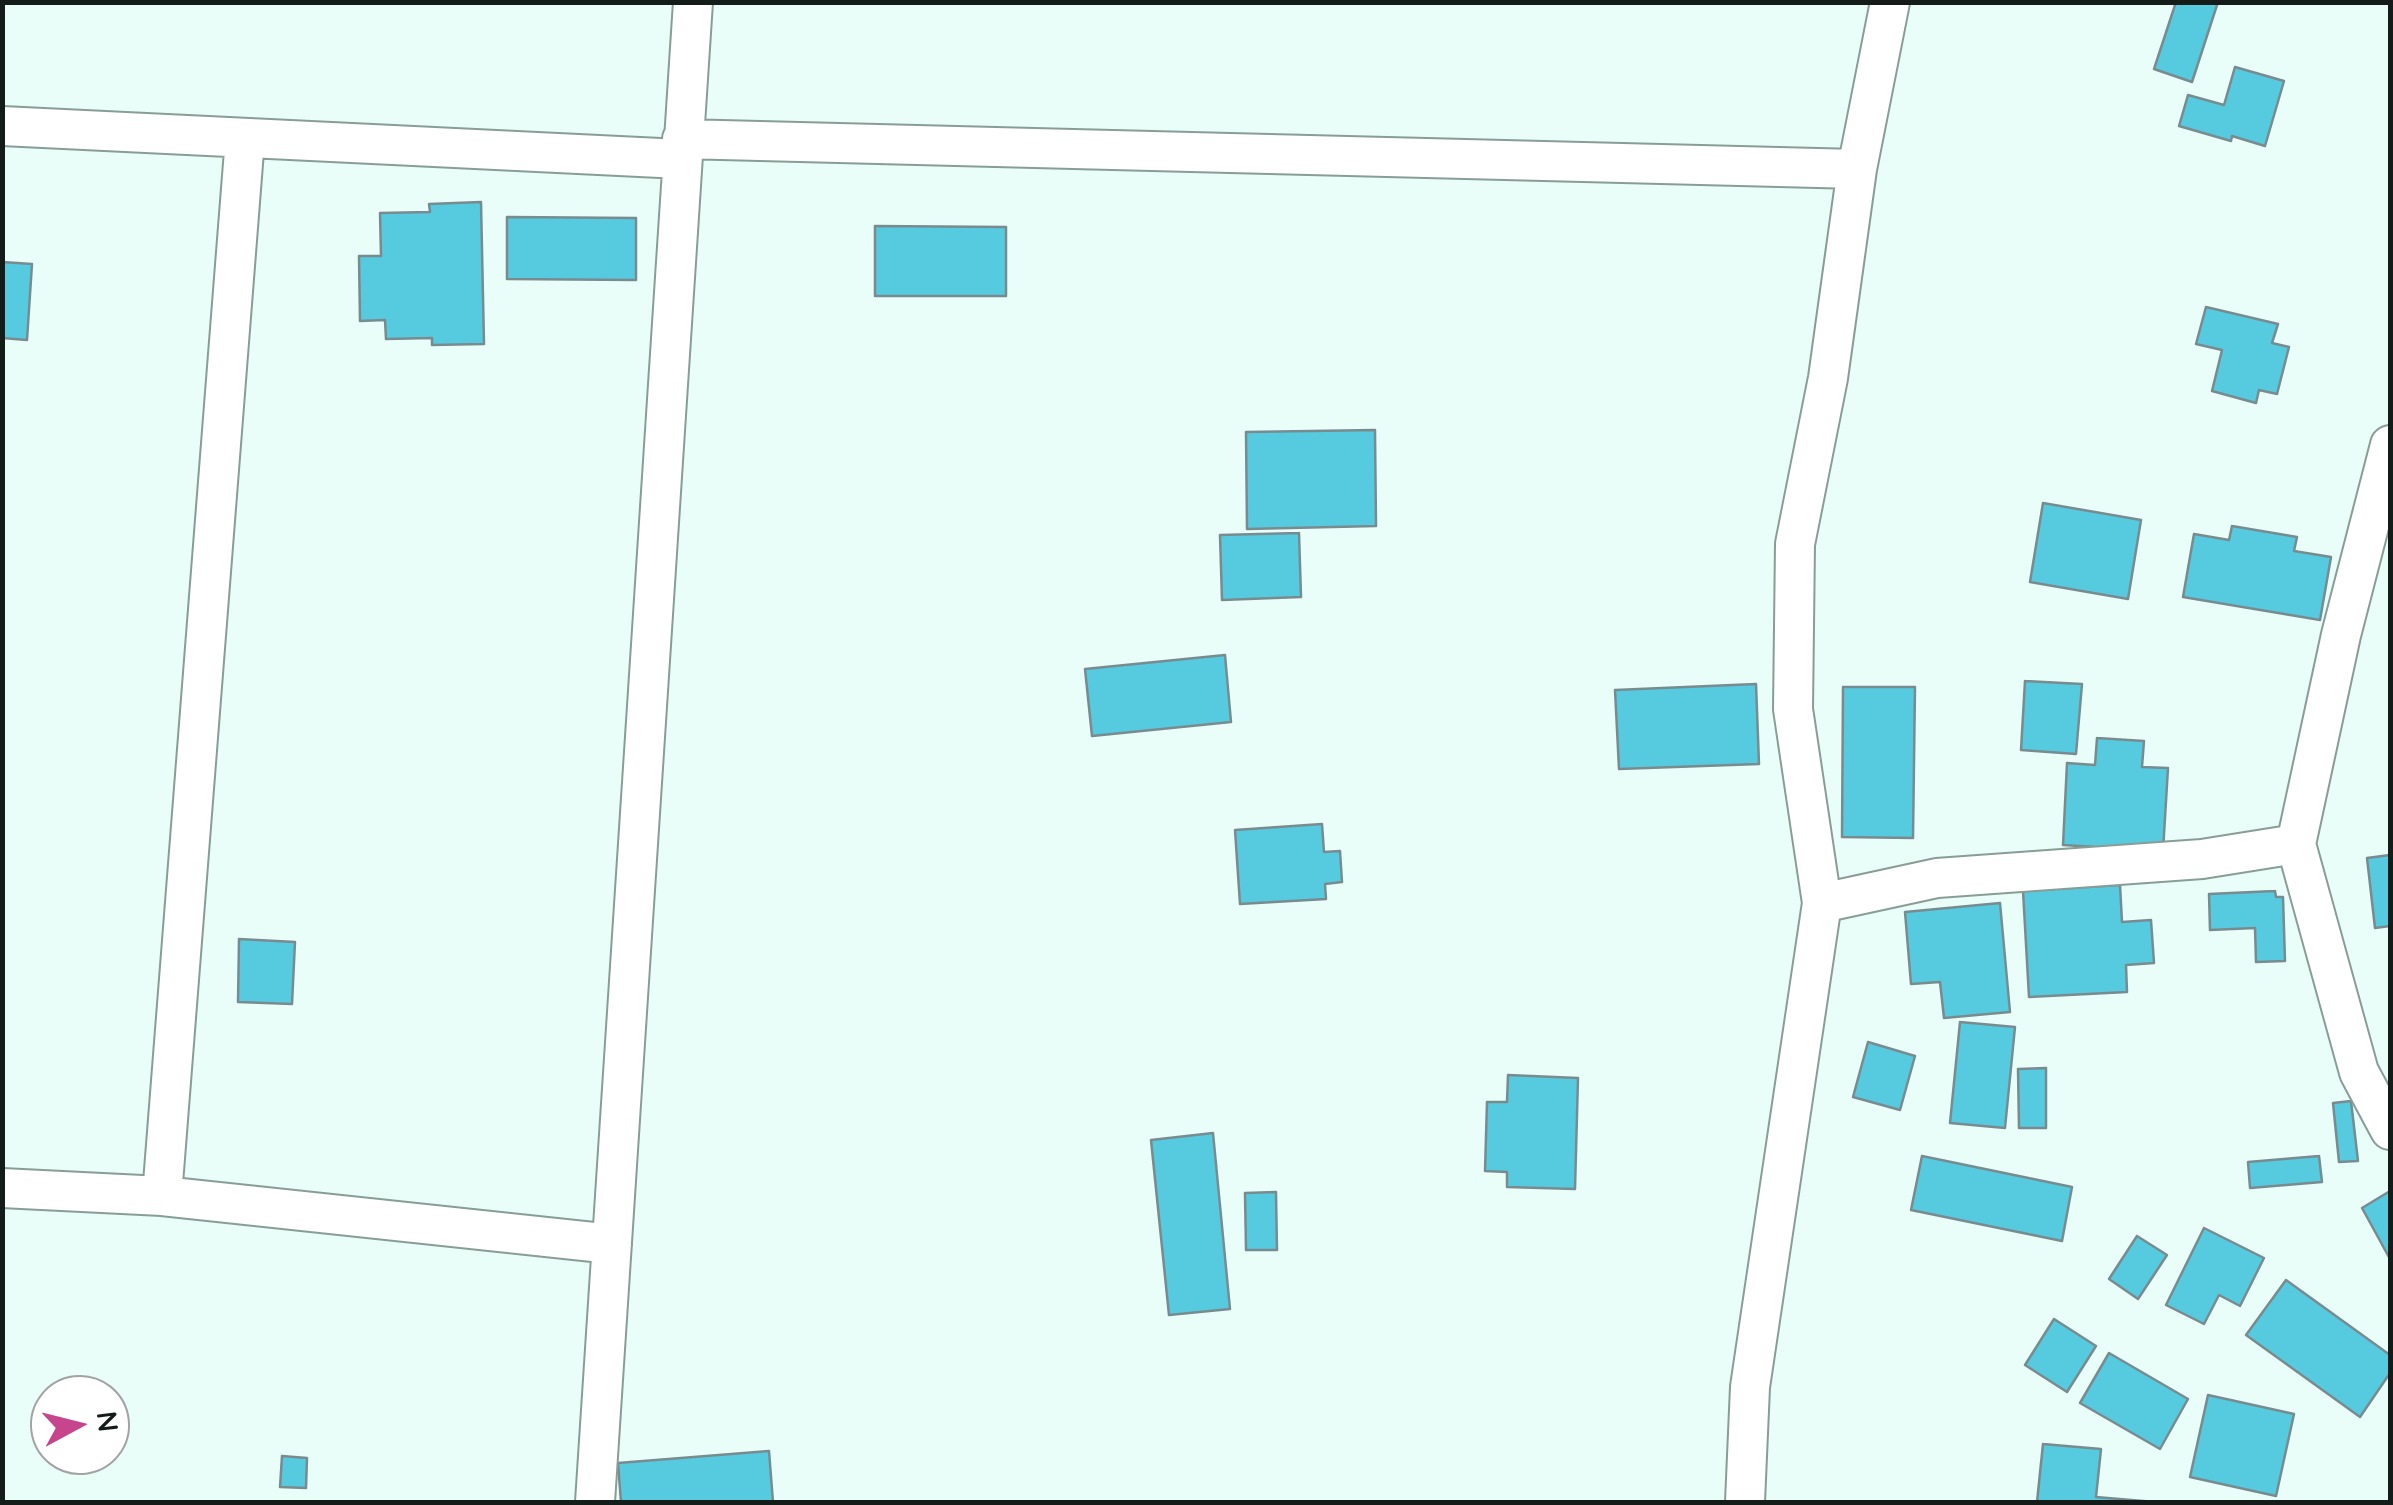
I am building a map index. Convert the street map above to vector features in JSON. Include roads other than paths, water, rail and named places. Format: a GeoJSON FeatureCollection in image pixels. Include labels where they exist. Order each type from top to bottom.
{"type":"FeatureCollection","features":[{"type":"Feature","properties":{"kind":"street"},"geometry":{"type":"LineString","coordinates":[[595,1502],[693,2]]}},
{"type":"Feature","properties":{"kind":"street"},"geometry":{"type":"LineString","coordinates":[[1745,1502],[1750,1387],[1822,902],[1793,710],[1795,544],[1828,378],[1857,169],[1890,2]]}},
{"type":"Feature","properties":{"kind":"street"},"geometry":{"type":"LineString","coordinates":[[2,126],[244,138],[682,149],[1857,169]]}},
{"type":"Feature","properties":{"kind":"street"},"geometry":{"type":"LineString","coordinates":[[162,1196],[244,138]]}},
{"type":"Feature","properties":{"kind":"street"},"geometry":{"type":"LineString","coordinates":[[2390,445],[2341,635],[2296,844],[2359,1072],[2390,1130]]}},
{"type":"Feature","properties":{"kind":"street"},"geometry":{"type":"LineString","coordinates":[[1822,902],[1937,878],[2202,859],[2296,844]]}},
{"type":"Feature","properties":{"kind":"street"},"geometry":{"type":"LineString","coordinates":[[2,1188],[162,1196],[612,1244]]}}]}
